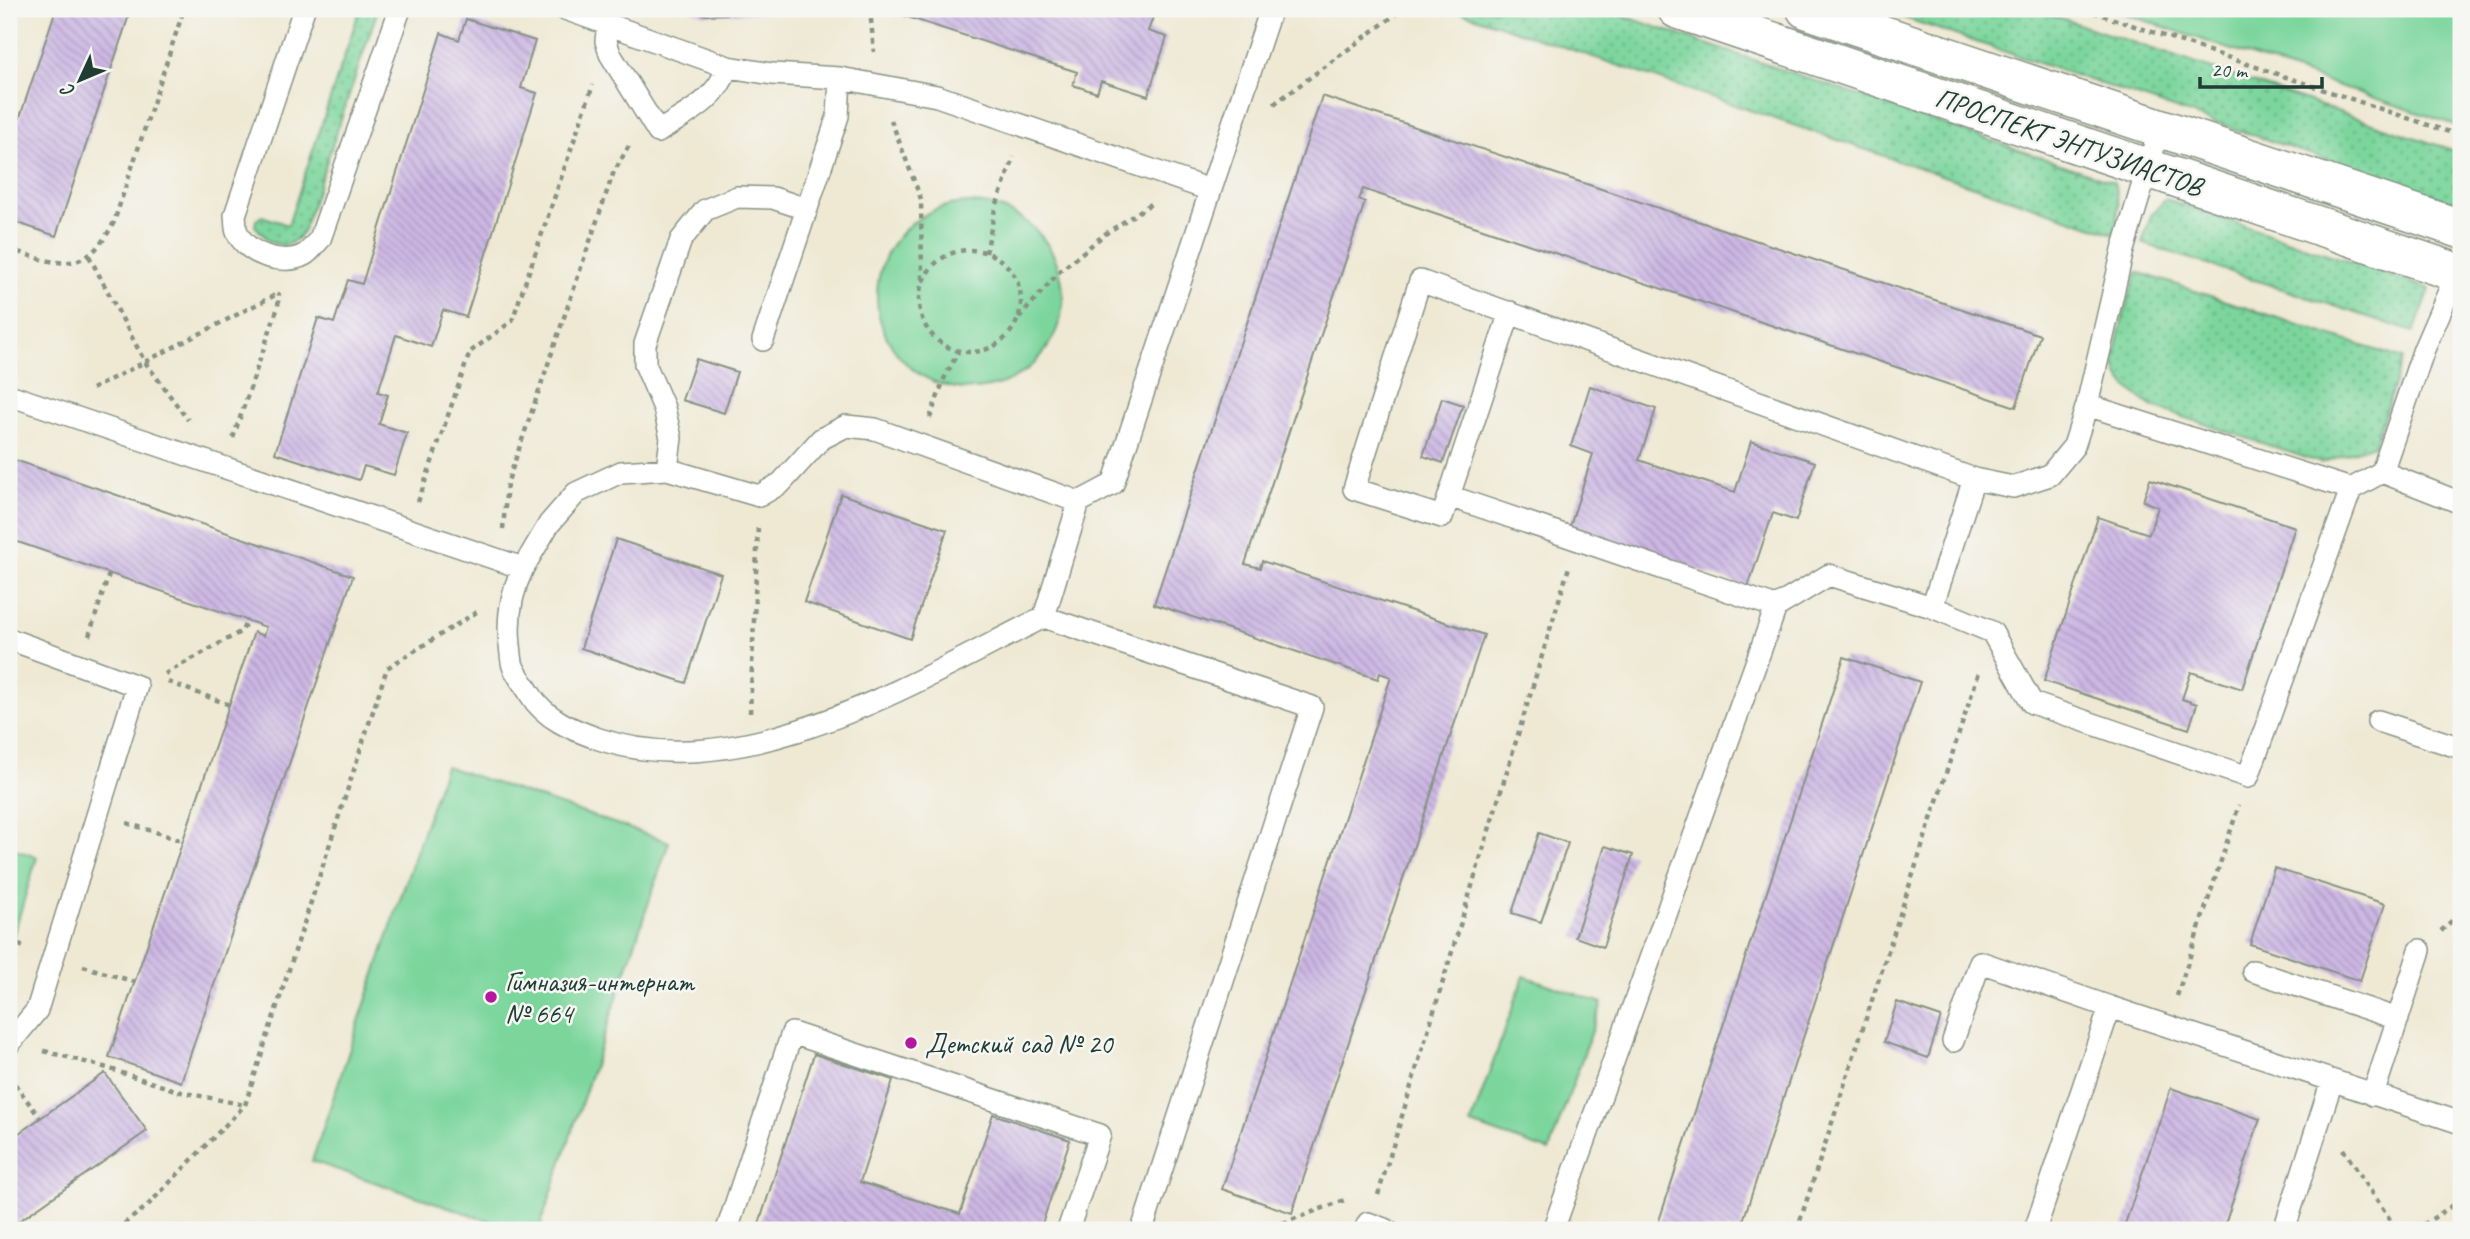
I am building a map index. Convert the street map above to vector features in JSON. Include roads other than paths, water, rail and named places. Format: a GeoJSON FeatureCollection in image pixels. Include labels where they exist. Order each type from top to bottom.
{"type":"FeatureCollection","features":[{"type":"Feature","properties":{"kind":"street","name":"ПРОСПЕКТ ЭНТУЗИАСТОВ"},"geometry":{"type":"LineString","coordinates":[[1677,9],[2460,270]]}},
{"type":"Feature","properties":{"kind":"street","name":"ПРОСПЕКТ ЭНТУЗИАСТОВ"},"geometry":{"type":"LineString","coordinates":[[1806,9],[2461,229]]}},
{"type":"Feature","properties":{"kind":"lane"},"geometry":{"type":"LineString","coordinates":[[304,9],[235,215],[237,233],[249,246],[265,257],[286,260],[306,254],[320,239],[400,9]]}},
{"type":"Feature","properties":{"kind":"lane"},"geometry":{"type":"LineString","coordinates":[[565,9],[728,67],[772,74],[840,78],[937,96],[1210,190]]}},
{"type":"Feature","properties":{"kind":"lane"},"geometry":{"type":"LineString","coordinates":[[1044,617],[1079,502],[1113,484],[1271,9]]}},
{"type":"Feature","properties":{"kind":"lane"},"geometry":{"type":"LineString","coordinates":[[608,24],[606,41],[610,54],[658,132],[710,97],[721,85],[728,67]]}},
{"type":"Feature","properties":{"kind":"lane"},"geometry":{"type":"LineString","coordinates":[[763,340],[838,116],[840,78]]}},
{"type":"Feature","properties":{"kind":"lane"},"geometry":{"type":"LineString","coordinates":[[1510,312],[1442,517],[1354,489],[1420,281],[1510,312],[1974,479],[2013,487],[2050,475],[2074,446],[2087,405],[2123,250],[2160,127]]}},
{"type":"Feature","properties":{"kind":"lane"},"geometry":{"type":"LineString","coordinates":[[667,469],[671,438],[664,408],[645,365],[645,344],[681,240],[705,210],[737,197],[773,198],[806,209]]}},
{"type":"Feature","properties":{"kind":"lane"},"geometry":{"type":"LineString","coordinates":[[1553,1230],[1776,607],[1829,575],[1932,607],[1992,632],[2032,704],[2248,778],[2351,489],[2382,472],[2424,349],[2460,270]]}},
{"type":"Feature","properties":{"kind":"lane"},"geometry":{"type":"LineString","coordinates":[[9,395],[513,565]]}},
{"type":"Feature","properties":{"kind":"lane"},"geometry":{"type":"LineString","coordinates":[[2087,405],[2351,489]]}},
{"type":"Feature","properties":{"kind":"lane"},"geometry":{"type":"LineString","coordinates":[[1079,502],[875,429],[846,426],[821,439],[781,483],[760,496],[667,469],[621,472],[576,493],[513,565],[508,627],[513,665],[537,705],[569,729],[627,748],[687,753],[748,745],[847,714],[1044,617],[1312,707],[1142,1230]]}},
{"type":"Feature","properties":{"kind":"lane"},"geometry":{"type":"LineString","coordinates":[[2382,472],[2461,503]]}},
{"type":"Feature","properties":{"kind":"lane"},"geometry":{"type":"LineString","coordinates":[[1932,607],[1974,479]]}},
{"type":"Feature","properties":{"kind":"lane"},"geometry":{"type":"LineString","coordinates":[[1449,496],[1776,607]]}},
{"type":"Feature","properties":{"kind":"lane"},"geometry":{"type":"LineString","coordinates":[[9,639],[137,686],[37,1010],[11,1042]]}},
{"type":"Feature","properties":{"kind":"lane"},"geometry":{"type":"LineString","coordinates":[[2378,721],[2461,748]]}},
{"type":"Feature","properties":{"kind":"lane"},"geometry":{"type":"LineString","coordinates":[[2374,1095],[2420,950]]}},
{"type":"Feature","properties":{"kind":"lane"},"geometry":{"type":"LineString","coordinates":[[1953,1041],[1980,962],[2461,1123]]}},
{"type":"Feature","properties":{"kind":"lane"},"geometry":{"type":"LineString","coordinates":[[2253,971],[2398,1019]]}},
{"type":"Feature","properties":{"kind":"lane"},"geometry":{"type":"LineString","coordinates":[[2035,1230],[2110,1007]]}},
{"type":"Feature","properties":{"kind":"lane"},"geometry":{"type":"LineString","coordinates":[[727,1230],[792,1032],[1100,1135],[1068,1230]]}},
{"type":"Feature","properties":{"kind":"lane"},"geometry":{"type":"LineString","coordinates":[[2284,1230],[2332,1081]]}},
{"type":"Feature","properties":{"kind":"place","name":"Гимназия-интернат № 664"},"geometry":{"type":"Point","coordinates":[491,997]}},
{"type":"Feature","properties":{"kind":"place","name":"Детский сад № 20"},"geometry":{"type":"Point","coordinates":[911,1043]}}]}
